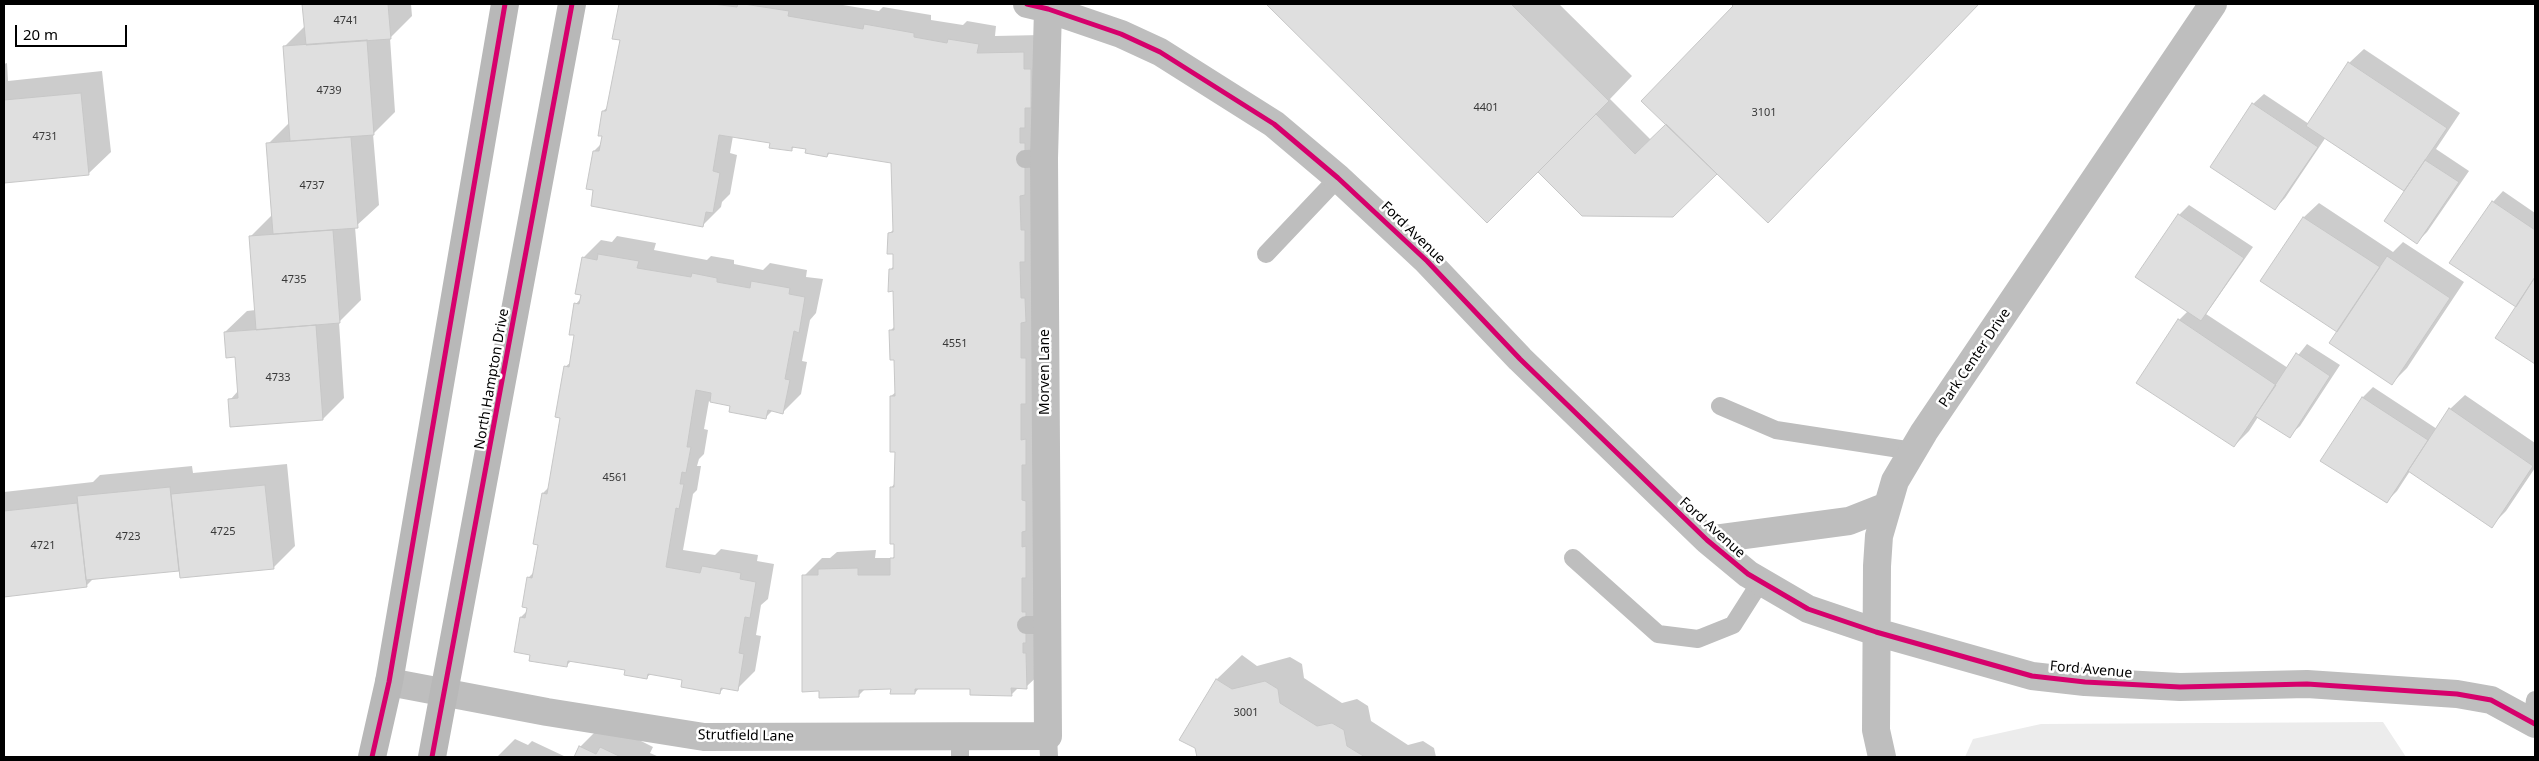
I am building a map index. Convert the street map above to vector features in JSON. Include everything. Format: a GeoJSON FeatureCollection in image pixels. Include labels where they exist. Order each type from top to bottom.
{"type":"FeatureCollection","features":[{"type":"Feature","properties":{"kind":"street"},"geometry":{"type":"LineString","coordinates":[[372,757],[389,682],[505,4]]}},
{"type":"Feature","properties":{"kind":"street","name":"North Hampton Drive"},"geometry":{"type":"LineString","coordinates":[[432,757],[572,4]]}},
{"type":"Feature","properties":{"kind":"street","name":"Park Center Drive"},"geometry":{"type":"LineString","coordinates":[[1882,757],[1876,730],[1876,632],[1879,536],[1886,506],[1895,481],[1913,451],[2213,4]]}},
{"type":"Feature","properties":{"kind":"street","name":"Morven Lane"},"geometry":{"type":"LineString","coordinates":[[1038,6],[1034,158],[1036,625],[1048,747]]}},
{"type":"Feature","properties":{"kind":"street","name":"Ford Avenue"},"geometry":{"type":"LineString","coordinates":[[1038,6],[1121,34],[1160,52],[1274,124],[1338,178],[1427,261],[1520,359],[1707,540],[1748,574],[1808,609],[1876,632],[2032,676],[2085,682],[2180,687],[2307,684],[2457,694],[2491,700],[2535,715]]}},
{"type":"Feature","properties":{"kind":"street"},"geometry":{"type":"LineString","coordinates":[[1707,540],[1849,521],[1886,506]]}},
{"type":"Feature","properties":{"kind":"street","name":"Strutfield Lane"},"geometry":{"type":"LineString","coordinates":[[389,682],[704,737],[960,747],[1048,747]]}},
{"type":"Feature","properties":{"kind":"lane"},"geometry":{"type":"LineString","coordinates":[[1266,254],[1338,178]]}},
{"type":"Feature","properties":{"kind":"lane"},"geometry":{"type":"LineString","coordinates":[[1720,406],[1776,430],[1913,451]]}},
{"type":"Feature","properties":{"kind":"lane"},"geometry":{"type":"LineString","coordinates":[[1573,558],[1658,634],[1698,639],[1733,625],[1760,581]]}},
{"type":"Feature","properties":{"kind":"shaded area"},"geometry":{"type":"Polygon","coordinates":[[[2383,722],[2406,757],[1965,757],[1973,739],[2041,724],[2383,722]]]}},
{"type":"Feature","properties":{"kind":"building"},"geometry":{"type":"Polygon","coordinates":[[[302,4],[388,4],[391,39],[306,45],[302,4]]]}},
{"type":"Feature","properties":{"kind":"building"},"geometry":{"type":"Polygon","coordinates":[[[619,4],[713,4],[737,7],[738,4],[744,4],[789,11],[788,16],[863,29],[864,24],[914,33],[914,37],[947,43],[948,39],[979,44],[977,53],[1024,52],[1024,69],[1031,69],[1031,108],[1025,108],[1025,128],[1020,128],[1020,143],[1025,143],[1025,195],[1020,196],[1021,230],[1025,230],[1025,262],[1020,262],[1021,298],[1025,298],[1026,322],[1021,323],[1021,358],[1026,358],[1026,404],[1021,404],[1021,440],[1026,439],[1026,465],[1022,465],[1022,500],[1026,501],[1026,531],[1022,532],[1022,547],[1026,546],[1026,578],[1022,578],[1022,612],[1026,612],[1026,643],[1023,643],[1023,653],[1026,653],[1027,689],[1011,688],[1012,696],[970,695],[970,689],[915,689],[915,694],[890,694],[891,689],[859,690],[859,697],[819,698],[819,691],[802,692],[802,575],[818,575],[818,569],[858,568],[858,575],[890,575],[890,558],[894,558],[894,544],[890,544],[890,487],[894,487],[895,452],[890,452],[890,396],[895,396],[894,360],[890,360],[889,330],[894,330],[893,291],[888,292],[889,269],[893,269],[893,254],[887,254],[888,233],[893,232],[891,163],[828,153],[827,157],[805,153],[806,149],[792,147],[792,151],[769,148],[770,143],[719,135],[713,171],[720,173],[713,213],[706,212],[703,227],[591,206],[593,190],[586,189],[593,151],[599,151],[602,136],[598,136],[602,111],[606,111],[620,40],[612,39],[619,4]]]}},
{"type":"Feature","properties":{"kind":"building"},"geometry":{"type":"Polygon","coordinates":[[[1266,4],[1511,4],[1609,101],[1487,223],[1266,4]]]}},
{"type":"Feature","properties":{"kind":"building"},"geometry":{"type":"Polygon","coordinates":[[[1731,4],[1979,4],[1768,223],[1641,101],[1733,6],[1731,4]]]}},
{"type":"Feature","properties":{"kind":"building"},"geometry":{"type":"Polygon","coordinates":[[[367,40],[374,135],[290,141],[283,46],[367,40]]]}},
{"type":"Feature","properties":{"kind":"building"},"geometry":{"type":"Polygon","coordinates":[[[2348,62],[2447,128],[2404,191],[2306,126],[2348,62]]]}},
{"type":"Feature","properties":{"kind":"building"},"geometry":{"type":"Polygon","coordinates":[[[81,93],[89,175],[4,183],[4,100],[81,93]]]}},
{"type":"Feature","properties":{"kind":"building"},"geometry":{"type":"Polygon","coordinates":[[[2252,103],[2318,147],[2275,210],[2210,167],[2252,103]]]}},
{"type":"Feature","properties":{"kind":"building"},"geometry":{"type":"Polygon","coordinates":[[[1596,114],[1635,154],[1666,124],[1717,174],[1673,217],[1582,216],[1538,172],[1596,114]]]}},
{"type":"Feature","properties":{"kind":"building"},"geometry":{"type":"Polygon","coordinates":[[[351,137],[358,228],[273,234],[266,143],[351,137]]]}},
{"type":"Feature","properties":{"kind":"building"},"geometry":{"type":"Polygon","coordinates":[[[2425,160],[2459,182],[2417,244],[2384,221],[2425,160]]]}},
{"type":"Feature","properties":{"kind":"building"},"geometry":{"type":"Polygon","coordinates":[[[2492,201],[2535,230],[2535,277],[2516,307],[2449,263],[2492,201]]]}},
{"type":"Feature","properties":{"kind":"building"},"geometry":{"type":"Polygon","coordinates":[[[2178,214],[2244,258],[2201,321],[2135,277],[2178,214]]]}},
{"type":"Feature","properties":{"kind":"building"},"geometry":{"type":"Polygon","coordinates":[[[2303,217],[2380,267],[2337,332],[2260,281],[2303,217]]]}},
{"type":"Feature","properties":{"kind":"building"},"geometry":{"type":"Polygon","coordinates":[[[333,230],[340,323],[256,330],[249,236],[333,230]]]}},
{"type":"Feature","properties":{"kind":"building"},"geometry":{"type":"Polygon","coordinates":[[[598,254],[639,261],[637,268],[691,277],[692,273],[717,278],[717,282],[750,288],[751,281],[790,288],[789,294],[805,297],[799,333],[794,331],[785,379],[790,380],[783,414],[768,410],[766,419],[729,412],[730,406],[710,402],[711,393],[696,390],[687,447],[691,447],[686,473],[682,472],[680,484],[684,484],[679,509],[676,508],[666,567],[700,573],[702,566],[741,573],[740,579],[756,582],[750,618],[745,617],[739,653],[744,654],[738,691],[721,688],[720,694],[681,687],[682,680],[648,674],[647,679],[624,675],[625,670],[568,661],[567,667],[529,661],[530,655],[514,652],[520,617],[525,618],[527,608],[522,607],[527,577],[532,578],[538,545],[533,544],[542,493],[547,494],[560,418],[555,417],[564,366],[569,367],[574,335],[569,335],[574,303],[579,304],[581,295],[575,294],[582,257],[597,260],[598,254]]]}},
{"type":"Feature","properties":{"kind":"building"},"geometry":{"type":"Polygon","coordinates":[[[2387,256],[2450,298],[2392,385],[2329,343],[2387,256]]]}},
{"type":"Feature","properties":{"kind":"building"},"geometry":{"type":"Polygon","coordinates":[[[2535,277],[2535,364],[2495,338],[2535,277]]]}},
{"type":"Feature","properties":{"kind":"building"},"geometry":{"type":"Polygon","coordinates":[[[2178,319],[2276,385],[2234,447],[2136,383],[2178,319]]]}},
{"type":"Feature","properties":{"kind":"building"},"geometry":{"type":"Polygon","coordinates":[[[316,325],[323,420],[230,427],[228,399],[238,398],[235,357],[226,358],[224,332],[316,325]]]}},
{"type":"Feature","properties":{"kind":"building"},"geometry":{"type":"Polygon","coordinates":[[[2296,353],[2330,376],[2290,438],[2255,416],[2296,353]]]}},
{"type":"Feature","properties":{"kind":"building"},"geometry":{"type":"Polygon","coordinates":[[[2362,397],[2428,440],[2387,503],[2320,461],[2362,397]]]}},
{"type":"Feature","properties":{"kind":"building"},"geometry":{"type":"Polygon","coordinates":[[[2449,408],[2533,466],[2492,528],[2408,471],[2449,408]]]}},
{"type":"Feature","properties":{"kind":"building"},"geometry":{"type":"Polygon","coordinates":[[[265,485],[274,569],[180,578],[171,494],[265,485]]]}},
{"type":"Feature","properties":{"kind":"building"},"geometry":{"type":"Polygon","coordinates":[[[170,487],[179,571],[86,580],[77,496],[170,487]]]}},
{"type":"Feature","properties":{"kind":"building"},"geometry":{"type":"Polygon","coordinates":[[[77,503],[87,587],[4,597],[4,511],[77,503]]]}},
{"type":"Feature","properties":{"kind":"building"},"geometry":{"type":"Polygon","coordinates":[[[1216,679],[1232,689],[1265,681],[1278,689],[1280,703],[1317,726],[1332,723],[1344,730],[1347,746],[1365,757],[1197,757],[1195,748],[1179,740],[1216,679]]]}},
{"type":"Feature","properties":{"kind":"building"},"geometry":{"type":"Polygon","coordinates":[[[579,746],[596,754],[600,747],[621,757],[574,757],[579,746]]]}},
{"type":"Feature","properties":{"kind":"cycle path"},"geometry":{"type":"LineString","coordinates":[[372,757],[389,682],[505,4]]}},
{"type":"Feature","properties":{"kind":"cycle path"},"geometry":{"type":"LineString","coordinates":[[432,757],[572,4]]}},
{"type":"Feature","properties":{"kind":"cycle path"},"geometry":{"type":"LineString","coordinates":[[1027,4],[1048,9],[1121,34],[1160,52],[1274,124],[1338,178],[1427,261],[1520,359],[1707,540],[1748,574],[1808,609],[1876,632],[2032,676],[2085,682],[2180,687],[2307,684],[2457,694],[2491,700],[2535,724]]}}]}
